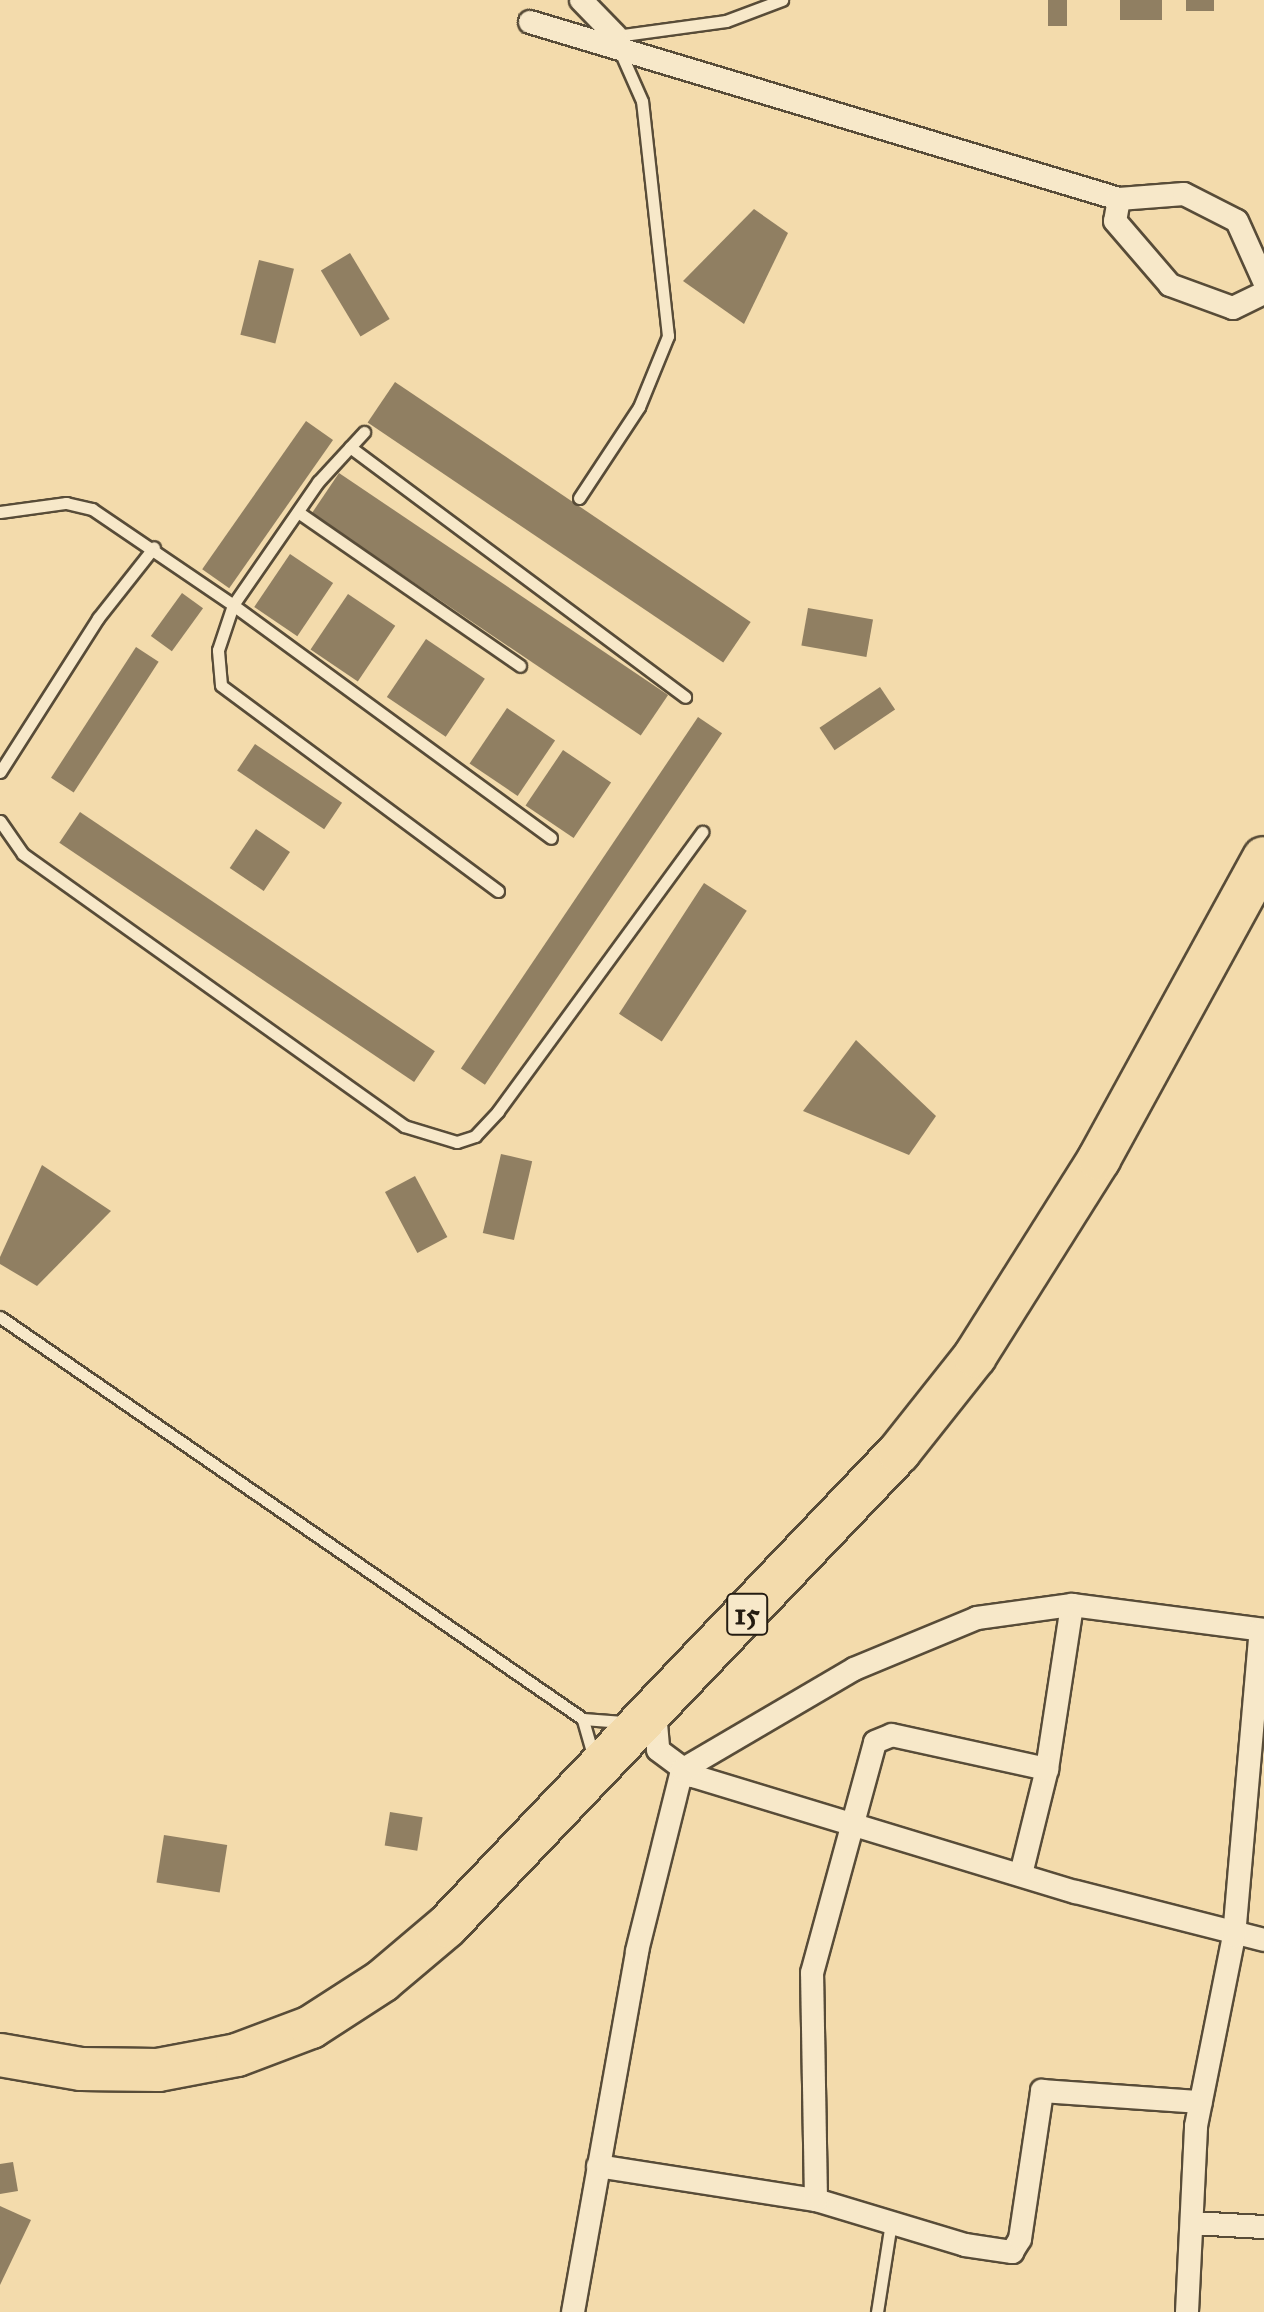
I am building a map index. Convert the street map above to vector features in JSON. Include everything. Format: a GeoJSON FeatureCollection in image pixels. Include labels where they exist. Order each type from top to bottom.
{"type":"FeatureCollection","features":[{"type":"Feature","properties":{"kind":"highway","name":"15"},"geometry":{"type":"LineString","coordinates":[[0,2055],[81,2069],[158,2070],[237,2055],[311,2027],[382,1981],[447,1926],[597,1769],[654,1724],[899,1452],[975,1356],[1092,1171],[1264,858]]}},
{"type":"Feature","properties":{"kind":"street"},"geometry":{"type":"LineString","coordinates":[[581,0],[618,42]]}},
{"type":"Feature","properties":{"kind":"street"},"geometry":{"type":"LineString","coordinates":[[530,22],[618,42],[1119,199],[1184,194],[1237,221],[1264,281]]}},
{"type":"Feature","properties":{"kind":"street"},"geometry":{"type":"LineString","coordinates":[[1119,199],[1115,221],[1170,285],[1233,308],[1264,293]]}},
{"type":"Feature","properties":{"kind":"street"},"geometry":{"type":"LineString","coordinates":[[1021,1874],[1047,1769],[1072,1605]]}},
{"type":"Feature","properties":{"kind":"street"},"geometry":{"type":"LineString","coordinates":[[573,2312],[637,1951],[682,1770],[854,1669],[977,1618],[1072,1605],[1262,1630],[1256,1821],[1201,2102],[1187,2312]]}},
{"type":"Feature","properties":{"kind":"street"},"geometry":{"type":"LineString","coordinates":[[654,1724],[682,1770],[850,1819],[1021,1874],[1234,1936],[1264,1940]]}},
{"type":"Feature","properties":{"kind":"street"},"geometry":{"type":"LineString","coordinates":[[816,2200],[812,1973],[850,1819],[881,1736],[1047,1769]]}},
{"type":"Feature","properties":{"kind":"street"},"geometry":{"type":"LineString","coordinates":[[598,2166],[816,2200],[891,2223],[1012,2252],[1020,2239],[1042,2091],[1201,2102]]}},
{"type":"Feature","properties":{"kind":"street"},"geometry":{"type":"LineString","coordinates":[[1192,2223],[1264,2227]]}},
{"type":"Feature","properties":{"kind":"lane"},"geometry":{"type":"LineString","coordinates":[[579,498],[639,407],[668,336],[642,101],[618,42],[726,21],[782,0]]}},
{"type":"Feature","properties":{"kind":"lane"},"geometry":{"type":"LineString","coordinates":[[364,432],[298,512],[233,605],[218,650],[221,685],[498,891]]}},
{"type":"Feature","properties":{"kind":"lane"},"geometry":{"type":"LineString","coordinates":[[350,447],[685,697]]}},
{"type":"Feature","properties":{"kind":"lane"},"geometry":{"type":"LineString","coordinates":[[0,512],[66,503],[92,509],[154,547],[551,838]]}},
{"type":"Feature","properties":{"kind":"lane"},"geometry":{"type":"LineString","coordinates":[[298,512],[520,666]]}},
{"type":"Feature","properties":{"kind":"lane"},"geometry":{"type":"LineString","coordinates":[[0,772],[98,618],[154,547]]}},
{"type":"Feature","properties":{"kind":"lane"},"geometry":{"type":"LineString","coordinates":[[0,821],[23,854],[404,1126],[457,1142],[475,1136],[498,1111],[702,832]]}},
{"type":"Feature","properties":{"kind":"lane"},"geometry":{"type":"LineString","coordinates":[[0,1317],[583,1719],[654,1724]]}},
{"type":"Feature","properties":{"kind":"lane"},"geometry":{"type":"LineString","coordinates":[[583,1719],[597,1769]]}},
{"type":"Feature","properties":{"kind":"lane"},"geometry":{"type":"LineString","coordinates":[[877,2312],[891,2223]]}},
{"type":"Feature","properties":{"kind":"building"},"geometry":{"type":"Polygon","coordinates":[[[1048,0],[1067,0],[1067,26],[1048,26],[1048,0]]]}},
{"type":"Feature","properties":{"kind":"building"},"geometry":{"type":"Polygon","coordinates":[[[1120,0],[1162,0],[1162,20],[1120,20],[1120,0]]]}},
{"type":"Feature","properties":{"kind":"building"},"geometry":{"type":"Polygon","coordinates":[[[1186,0],[1214,0],[1214,11],[1186,11],[1186,0]]]}},
{"type":"Feature","properties":{"kind":"building"},"geometry":{"type":"Polygon","coordinates":[[[754,209],[788,233],[744,324],[683,281],[754,209]]]}},
{"type":"Feature","properties":{"kind":"building"},"geometry":{"type":"Polygon","coordinates":[[[350,253],[390,319],[361,337],[321,271],[350,253]]]}},
{"type":"Feature","properties":{"kind":"building"},"geometry":{"type":"Polygon","coordinates":[[[259,260],[294,269],[275,343],[240,335],[259,260]]]}},
{"type":"Feature","properties":{"kind":"building"},"geometry":{"type":"Polygon","coordinates":[[[395,382],[751,622],[723,663],[368,423],[395,382]]]}},
{"type":"Feature","properties":{"kind":"building"},"geometry":{"type":"Polygon","coordinates":[[[306,421],[333,440],[229,588],[202,569],[306,421]]]}},
{"type":"Feature","properties":{"kind":"building"},"geometry":{"type":"Polygon","coordinates":[[[339,473],[668,695],[641,736],[312,514],[339,473]]]}},
{"type":"Feature","properties":{"kind":"building"},"geometry":{"type":"Polygon","coordinates":[[[290,554],[333,583],[297,636],[254,607],[290,554]]]}},
{"type":"Feature","properties":{"kind":"building"},"geometry":{"type":"Polygon","coordinates":[[[182,593],[203,608],[172,651],[151,636],[182,593]]]}},
{"type":"Feature","properties":{"kind":"building"},"geometry":{"type":"Polygon","coordinates":[[[348,594],[395,626],[358,681],[311,650],[348,594]]]}},
{"type":"Feature","properties":{"kind":"building"},"geometry":{"type":"Polygon","coordinates":[[[808,608],[873,619],[866,657],[801,645],[808,608]]]}},
{"type":"Feature","properties":{"kind":"building"},"geometry":{"type":"Polygon","coordinates":[[[426,639],[485,679],[446,737],[387,697],[426,639]]]}},
{"type":"Feature","properties":{"kind":"building"},"geometry":{"type":"Polygon","coordinates":[[[136,647],[159,662],[74,793],[51,778],[136,647]]]}},
{"type":"Feature","properties":{"kind":"building"},"geometry":{"type":"Polygon","coordinates":[[[880,687],[895,709],[835,750],[819,728],[880,687]]]}},
{"type":"Feature","properties":{"kind":"building"},"geometry":{"type":"Polygon","coordinates":[[[507,708],[555,740],[518,796],[470,764],[507,708]]]}},
{"type":"Feature","properties":{"kind":"building"},"geometry":{"type":"Polygon","coordinates":[[[698,717],[722,733],[485,1085],[461,1069],[698,717]]]}},
{"type":"Feature","properties":{"kind":"building"},"geometry":{"type":"Polygon","coordinates":[[[255,744],[342,803],[324,829],[237,771],[255,744]]]}},
{"type":"Feature","properties":{"kind":"building"},"geometry":{"type":"Polygon","coordinates":[[[563,750],[611,782],[574,838],[526,806],[563,750]]]}},
{"type":"Feature","properties":{"kind":"building"},"geometry":{"type":"Polygon","coordinates":[[[80,812],[435,1051],[414,1082],[59,843],[80,812]]]}},
{"type":"Feature","properties":{"kind":"building"},"geometry":{"type":"Polygon","coordinates":[[[256,829],[290,852],[264,891],[230,868],[256,829]]]}},
{"type":"Feature","properties":{"kind":"building"},"geometry":{"type":"Polygon","coordinates":[[[704,883],[747,911],[662,1042],[619,1014],[704,883]]]}},
{"type":"Feature","properties":{"kind":"building"},"geometry":{"type":"Polygon","coordinates":[[[856,1040],[936,1116],[909,1155],[803,1111],[856,1040]]]}},
{"type":"Feature","properties":{"kind":"building"},"geometry":{"type":"Polygon","coordinates":[[[501,1154],[532,1161],[514,1240],[483,1233],[501,1154]]]}},
{"type":"Feature","properties":{"kind":"building"},"geometry":{"type":"Polygon","coordinates":[[[42,1165],[111,1211],[37,1286],[0,1264],[0,1257],[42,1165]]]}},
{"type":"Feature","properties":{"kind":"building"},"geometry":{"type":"Polygon","coordinates":[[[415,1176],[447,1237],[417,1253],[385,1192],[415,1176]]]}},
{"type":"Feature","properties":{"kind":"building"},"geometry":{"type":"Polygon","coordinates":[[[390,1812],[423,1817],[417,1851],[385,1846],[390,1812]]]}},
{"type":"Feature","properties":{"kind":"building"},"geometry":{"type":"Polygon","coordinates":[[[164,1835],[227,1845],[220,1892],[156,1882],[164,1835]]]}},
{"type":"Feature","properties":{"kind":"building"},"geometry":{"type":"Polygon","coordinates":[[[13,2162],[18,2191],[0,2194],[0,2164],[13,2162]]]}},
{"type":"Feature","properties":{"kind":"building"},"geometry":{"type":"Polygon","coordinates":[[[0,2206],[31,2220],[0,2285],[0,2206]]]}}]}
